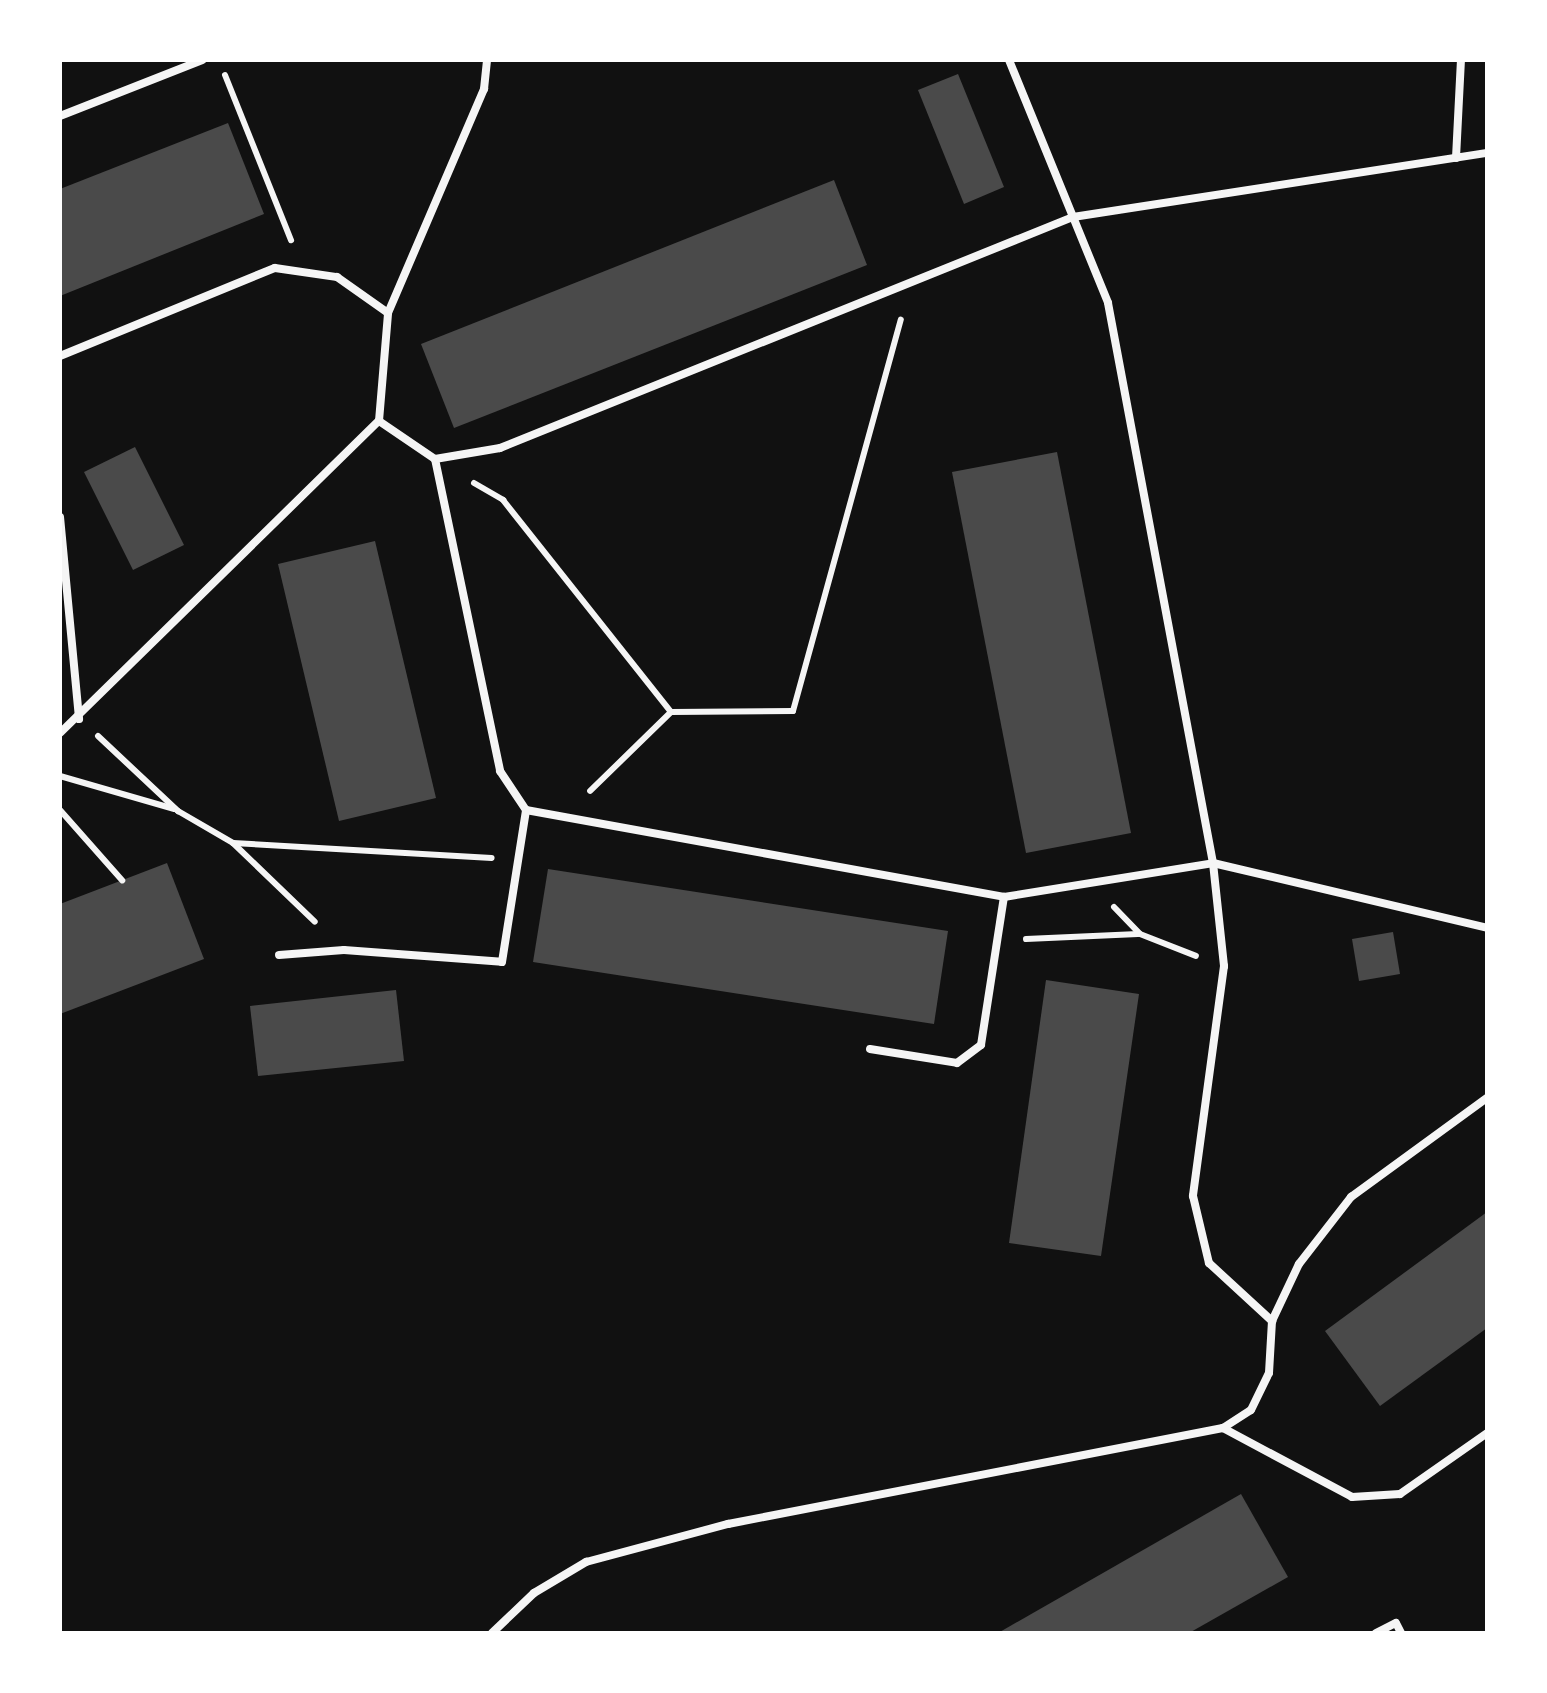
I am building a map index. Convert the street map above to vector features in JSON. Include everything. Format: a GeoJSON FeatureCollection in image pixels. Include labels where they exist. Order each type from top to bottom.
{"type":"FeatureCollection","features":[{"type":"Feature","properties":{"kind":"lane"},"geometry":{"type":"LineString","coordinates":[[60,116],[202,60]]}},
{"type":"Feature","properties":{"kind":"lane"},"geometry":{"type":"LineString","coordinates":[[60,733],[80,719],[378,422],[388,313],[484,89],[487,60]]}},
{"type":"Feature","properties":{"kind":"lane"},"geometry":{"type":"LineString","coordinates":[[1009,60],[1108,303],[1213,864],[1224,966],[1193,1196],[1209,1263],[1272,1321]]}},
{"type":"Feature","properties":{"kind":"lane"},"geometry":{"type":"LineString","coordinates":[[1456,158],[1462,60]]}},
{"type":"Feature","properties":{"kind":"lane"},"geometry":{"type":"LineString","coordinates":[[378,422],[435,459],[500,448],[1073,217],[1487,154]]}},
{"type":"Feature","properties":{"kind":"lane"},"geometry":{"type":"LineString","coordinates":[[60,356],[274,268],[337,277],[388,313]]}},
{"type":"Feature","properties":{"kind":"lane"},"geometry":{"type":"LineString","coordinates":[[279,956],[344,950],[502,962],[526,810],[500,771],[435,459]]}},
{"type":"Feature","properties":{"kind":"lane"},"geometry":{"type":"LineString","coordinates":[[60,517],[80,719]]}},
{"type":"Feature","properties":{"kind":"lane"},"geometry":{"type":"LineString","coordinates":[[60,636],[73,634]]}},
{"type":"Feature","properties":{"kind":"lane"},"geometry":{"type":"LineString","coordinates":[[526,810],[1004,897],[1213,864],[1487,928]]}},
{"type":"Feature","properties":{"kind":"lane"},"geometry":{"type":"LineString","coordinates":[[870,1050],[956,1063],[982,1045],[1004,897]]}},
{"type":"Feature","properties":{"kind":"lane"},"geometry":{"type":"LineString","coordinates":[[492,1633],[534,1592],[586,1562],[728,1524],[1224,1428],[1251,1410],[1268,1373],[1272,1321],[1298,1264],[1350,1196],[1487,1098]]}},
{"type":"Feature","properties":{"kind":"lane"},"geometry":{"type":"LineString","coordinates":[[1224,1428],[1352,1497],[1400,1494],[1487,1433]]}},
{"type":"Feature","properties":{"kind":"lane"},"geometry":{"type":"LineString","coordinates":[[1376,1633],[1396,1623],[1401,1633]]}},
{"type":"Feature","properties":{"kind":"path"},"geometry":{"type":"LineString","coordinates":[[218,60],[303,272]]}},
{"type":"Feature","properties":{"kind":"path"},"geometry":{"type":"LineString","coordinates":[[564,817],[671,712],[794,711],[911,282]]}},
{"type":"Feature","properties":{"kind":"path"},"geometry":{"type":"LineString","coordinates":[[435,459],[504,500],[671,712]]}},
{"type":"Feature","properties":{"kind":"path"},"geometry":{"type":"LineString","coordinates":[[80,719],[178,810],[233,843],[344,950]]}},
{"type":"Feature","properties":{"kind":"path"},"geometry":{"type":"LineString","coordinates":[[60,776],[178,810]]}},
{"type":"Feature","properties":{"kind":"path"},"geometry":{"type":"LineString","coordinates":[[60,810],[122,880]]}},
{"type":"Feature","properties":{"kind":"path"},"geometry":{"type":"LineString","coordinates":[[233,843],[518,860]]}},
{"type":"Feature","properties":{"kind":"path"},"geometry":{"type":"LineString","coordinates":[[1092,884],[1140,934]]}},
{"type":"Feature","properties":{"kind":"path"},"geometry":{"type":"LineString","coordinates":[[998,940],[1140,934],[1224,966]]}},
{"type":"Feature","properties":{"kind":"building"},"geometry":{"type":"Polygon","coordinates":[[[958,74],[1004,187],[964,204],[918,90],[958,74]]]}},
{"type":"Feature","properties":{"kind":"building"},"geometry":{"type":"Polygon","coordinates":[[[228,123],[264,214],[60,296],[60,189],[228,123]]]}},
{"type":"Feature","properties":{"kind":"building"},"geometry":{"type":"Polygon","coordinates":[[[834,180],[867,265],[454,428],[421,344],[834,180]]]}},
{"type":"Feature","properties":{"kind":"building"},"geometry":{"type":"Polygon","coordinates":[[[135,447],[184,545],[133,570],[84,472],[135,447]]]}},
{"type":"Feature","properties":{"kind":"building"},"geometry":{"type":"Polygon","coordinates":[[[1057,452],[1131,833],[1026,853],[952,472],[1057,452]]]}},
{"type":"Feature","properties":{"kind":"building"},"geometry":{"type":"Polygon","coordinates":[[[375,541],[436,798],[339,821],[278,564],[375,541]]]}},
{"type":"Feature","properties":{"kind":"building"},"geometry":{"type":"Polygon","coordinates":[[[167,863],[204,959],[60,1014],[60,904],[167,863]]]}},
{"type":"Feature","properties":{"kind":"building"},"geometry":{"type":"Polygon","coordinates":[[[548,869],[948,931],[934,1024],[533,962],[548,869]]]}},
{"type":"Feature","properties":{"kind":"building"},"geometry":{"type":"Polygon","coordinates":[[[1393,932],[1400,974],[1359,981],[1352,939],[1393,932]]]}},
{"type":"Feature","properties":{"kind":"building"},"geometry":{"type":"Polygon","coordinates":[[[1046,980],[1139,994],[1101,1256],[1009,1243],[1046,980]]]}},
{"type":"Feature","properties":{"kind":"building"},"geometry":{"type":"Polygon","coordinates":[[[396,990],[404,1061],[258,1076],[250,1006],[396,990]]]}},
{"type":"Feature","properties":{"kind":"building"},"geometry":{"type":"Polygon","coordinates":[[[1487,1212],[1487,1328],[1380,1406],[1325,1331],[1487,1212]]]}},
{"type":"Feature","properties":{"kind":"building"},"geometry":{"type":"Polygon","coordinates":[[[1241,1494],[1288,1577],[1189,1633],[998,1633],[1241,1494]]]}}]}
